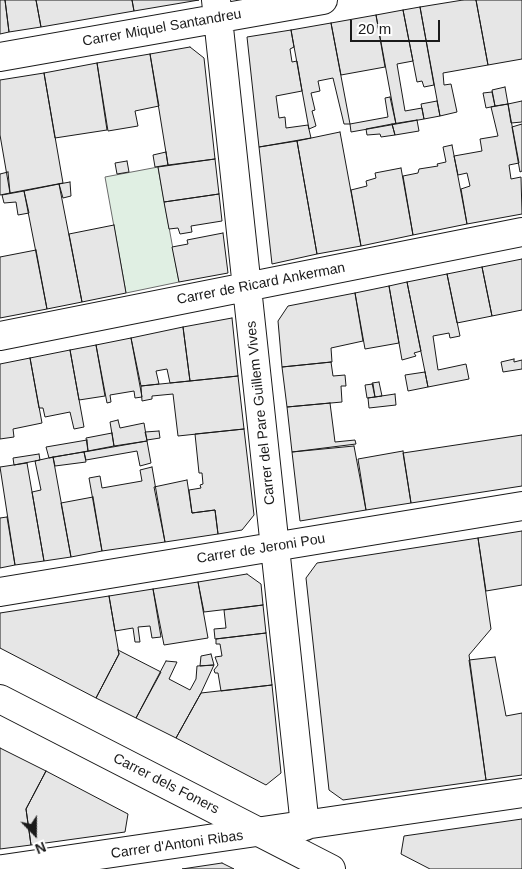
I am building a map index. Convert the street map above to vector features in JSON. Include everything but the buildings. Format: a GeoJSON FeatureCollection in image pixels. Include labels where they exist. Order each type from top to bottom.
{"type":"FeatureCollection","features":[{"type":"Feature","properties":{"kind":"street","name":"Carrer Miquel Santandreu"},"geometry":{"type":"LineString","coordinates":[[0,56],[217,9],[323,0]]}},
{"type":"Feature","properties":{"kind":"street","name":"Carrer del Pare Guillem Vives"},"geometry":{"type":"LineString","coordinates":[[217,9],[305,826]]}},
{"type":"Feature","properties":{"kind":"street","name":"Carrer de Ricard Ankerman"},"geometry":{"type":"LineString","coordinates":[[0,336],[522,232]]}},
{"type":"Feature","properties":{"kind":"street","name":"Carrer de Jeroni Pou"},"geometry":{"type":"LineString","coordinates":[[0,592],[522,506]]}},
{"type":"Feature","properties":{"kind":"street","name":"Carrer dels Foners"},"geometry":{"type":"LineString","coordinates":[[0,699],[331,869]]}},
{"type":"Feature","properties":{"kind":"street"},"geometry":{"type":"LineString","coordinates":[[305,826],[522,793]]}},
{"type":"Feature","properties":{"kind":"street","name":"Carrer d'Antoni Ribas"},"geometry":{"type":"LineString","coordinates":[[3,869],[305,826]]}},
{"type":"Feature","properties":{"kind":"green space"},"geometry":{"type":"Polygon","coordinates":[[[158,167],[179,282],[126,293],[105,177],[158,167]]]}}]}
